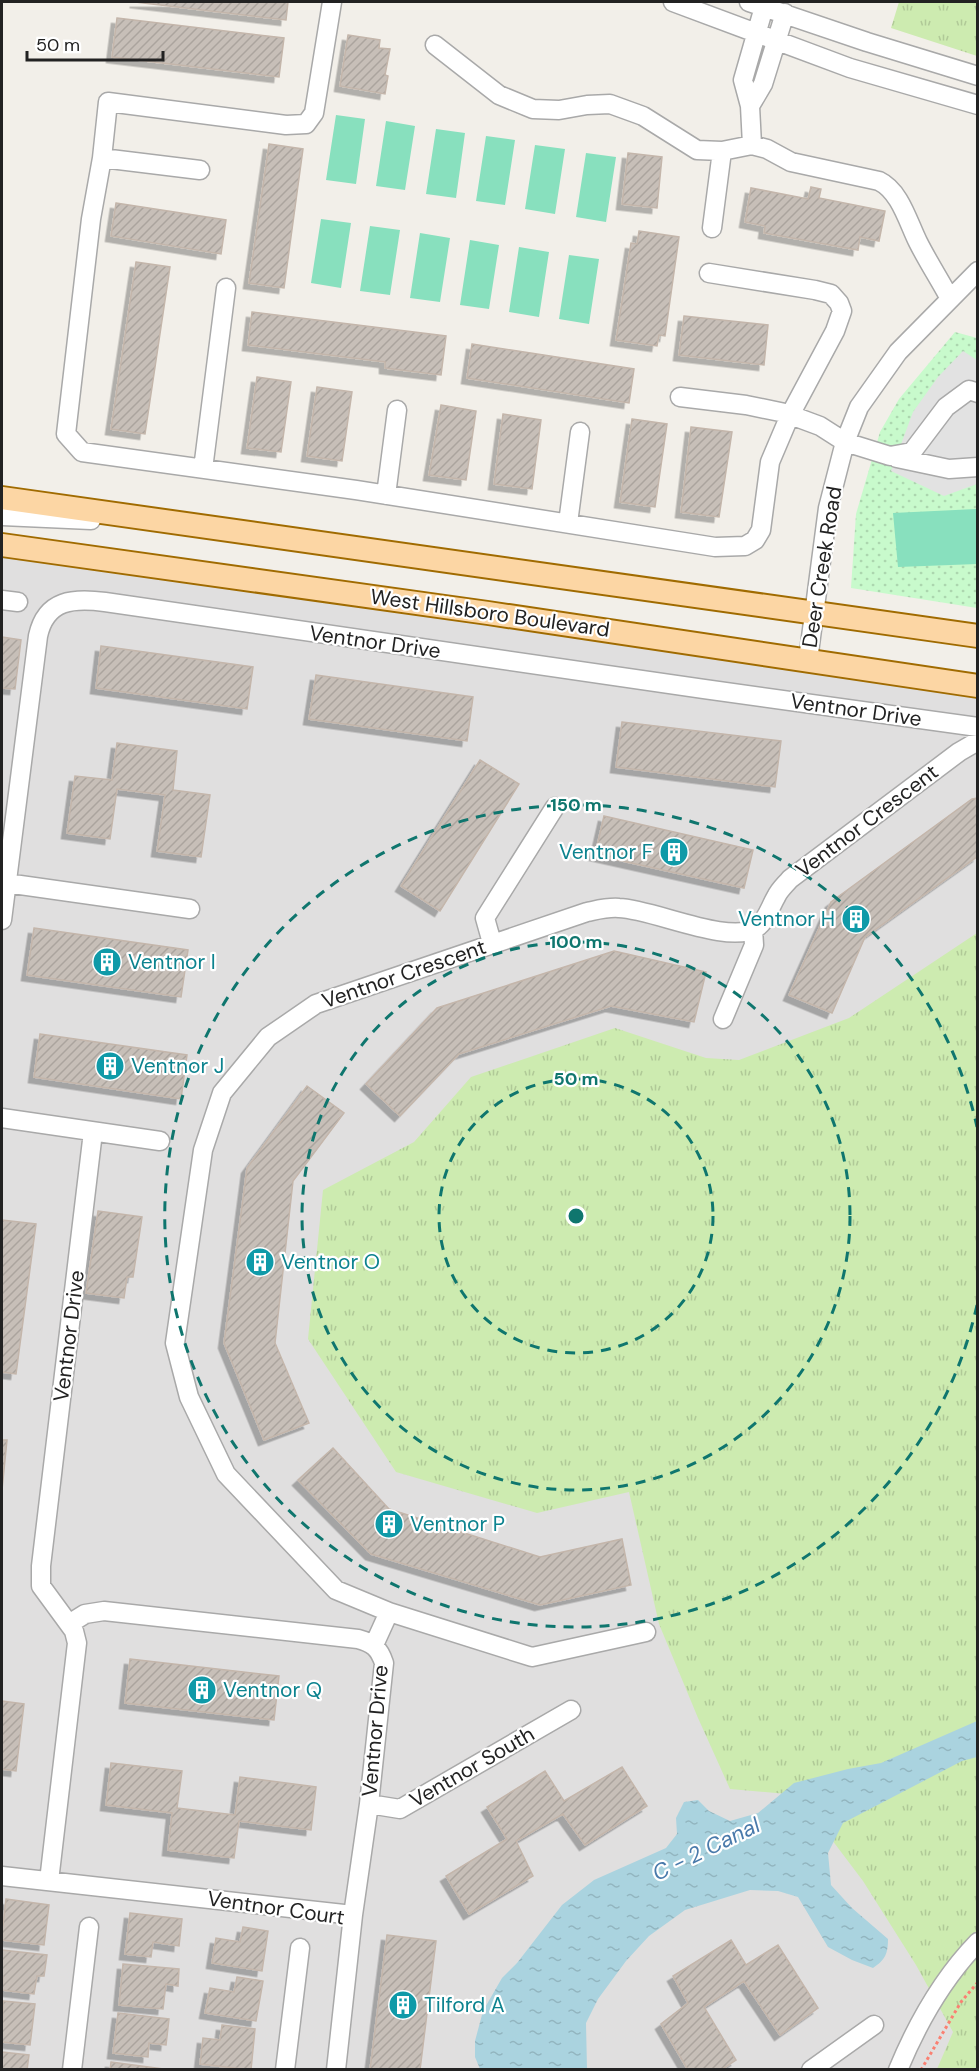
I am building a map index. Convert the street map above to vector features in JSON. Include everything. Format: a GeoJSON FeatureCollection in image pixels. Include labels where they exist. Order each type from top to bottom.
{"type":"FeatureCollection","features":[{"type":"Feature","properties":{"kind":"main road"},"geometry":{"type":"LineString","coordinates":[[2,498],[978,636]]}},
{"type":"Feature","properties":{"kind":"main road","name":"West Hillsboro Boulevard"},"geometry":{"type":"LineString","coordinates":[[2,545],[500,614],[978,686]]}},
{"type":"Feature","properties":{"kind":"street"},"geometry":{"type":"LineString","coordinates":[[332,2],[314,113],[306,124],[286,125],[108,102],[102,158],[91,219],[66,434],[82,452],[387,495],[715,547],[746,546],[761,530],[770,462],[790,415],[835,331],[842,311],[831,294],[709,273]]}},
{"type":"Feature","properties":{"kind":"street"},"geometry":{"type":"LineString","coordinates":[[672,2],[850,68],[978,105]]}},
{"type":"Feature","properties":{"kind":"street"},"geometry":{"type":"LineString","coordinates":[[752,145],[750,106],[743,80],[756,32],[757,4],[867,42],[978,76]]}},
{"type":"Feature","properties":{"kind":"street"},"geometry":{"type":"LineString","coordinates":[[750,106],[763,84],[785,13]]}},
{"type":"Feature","properties":{"kind":"street"},"geometry":{"type":"LineString","coordinates":[[435,45],[499,94],[533,109],[559,110],[610,104],[644,116],[697,150],[722,151],[752,145],[767,149],[791,162],[869,177],[884,183],[903,210],[950,299]]}},
{"type":"Feature","properties":{"kind":"street"},"geometry":{"type":"LineString","coordinates":[[712,228],[722,151]]}},
{"type":"Feature","properties":{"kind":"street"},"geometry":{"type":"LineString","coordinates":[[102,158],[200,170]]}},
{"type":"Feature","properties":{"kind":"street","name":"Deer Creek Road"},"geometry":{"type":"LineString","coordinates":[[808,660],[828,508],[845,442],[859,407],[898,352],[978,271]]}},
{"type":"Feature","properties":{"kind":"street"},"geometry":{"type":"LineString","coordinates":[[203,469],[226,288]]}},
{"type":"Feature","properties":{"kind":"street"},"geometry":{"type":"LineString","coordinates":[[890,456],[912,452],[946,407],[969,390],[978,393]]}},
{"type":"Feature","properties":{"kind":"street"},"geometry":{"type":"LineString","coordinates":[[680,397],[746,405],[790,415],[820,426],[845,442],[890,456],[949,469],[978,467]]}},
{"type":"Feature","properties":{"kind":"street"},"geometry":{"type":"LineString","coordinates":[[387,495],[397,411]]}},
{"type":"Feature","properties":{"kind":"street"},"geometry":{"type":"LineString","coordinates":[[568,523],[580,432]]}},
{"type":"Feature","properties":{"kind":"street"},"geometry":{"type":"LineString","coordinates":[[2,516],[194,524]]}},
{"type":"Feature","properties":{"kind":"street","name":"Ventnor Drive"},"geometry":{"type":"LineString","coordinates":[[2,920],[40,629],[54,608],[69,600],[105,602],[657,683],[978,727]]}},
{"type":"Feature","properties":{"kind":"street","name":"Ventnor Crescent"},"geometry":{"type":"LineString","coordinates":[[389,1612],[336,1590],[226,1474],[189,1397],[175,1343],[203,1150],[222,1093],[268,1037],[316,1004],[587,912],[619,908],[735,933],[753,929],[766,916],[777,895],[790,879],[959,752],[978,741]]}},
{"type":"Feature","properties":{"kind":"street"},"geometry":{"type":"LineString","coordinates":[[492,943],[485,918],[555,807]]}},
{"type":"Feature","properties":{"kind":"street"},"geometry":{"type":"LineString","coordinates":[[6,883],[190,909]]}},
{"type":"Feature","properties":{"kind":"street"},"geometry":{"type":"LineString","coordinates":[[723,1019],[754,945],[753,929]]}},
{"type":"Feature","properties":{"kind":"street"},"geometry":{"type":"LineString","coordinates":[[2,1118],[160,1141]]}},
{"type":"Feature","properties":{"kind":"street","name":"Ventnor Drive"},"geometry":{"type":"LineString","coordinates":[[49,1881],[77,1643],[74,1631],[41,1586],[41,1566],[93,1132]]}},
{"type":"Feature","properties":{"kind":"street","name":"Ventnor Drive"},"geometry":{"type":"LineString","coordinates":[[69,1624],[85,1614],[104,1611],[358,1639],[371,1642],[380,1651],[384,1663],[369,1804],[353,1915]]}},
{"type":"Feature","properties":{"kind":"street"},"geometry":{"type":"LineString","coordinates":[[374,1645],[389,1612],[532,1657],[646,1632]]}},
{"type":"Feature","properties":{"kind":"street","name":"Ventnor South"},"geometry":{"type":"LineString","coordinates":[[369,1804],[400,1809],[571,1710]]}},
{"type":"Feature","properties":{"kind":"street","name":"Ventnor Court"},"geometry":{"type":"LineString","coordinates":[[2,1876],[353,1915],[336,2070]]}},
{"type":"Feature","properties":{"kind":"street"},"geometry":{"type":"LineString","coordinates":[[72,2070],[89,1927]]}},
{"type":"Feature","properties":{"kind":"street"},"geometry":{"type":"LineString","coordinates":[[897,2070],[926,2013],[959,1961],[978,1942]]}},
{"type":"Feature","properties":{"kind":"street"},"geometry":{"type":"LineString","coordinates":[[285,2070],[300,1948]]}},
{"type":"Feature","properties":{"kind":"street"},"geometry":{"type":"LineString","coordinates":[[811,2070],[874,2025]]}},
{"type":"Feature","properties":{"kind":"path"},"geometry":{"type":"LineString","coordinates":[[921,2070],[961,2002],[978,1982]]}},
{"type":"Feature","properties":{"kind":"shaded area"},"geometry":{"type":"Polygon","coordinates":[[[963,351],[977,360],[977,484],[944,496],[891,471],[913,412],[938,377],[963,351]]]}},
{"type":"Feature","properties":{"kind":"shaded area"},"geometry":{"type":"Polygon","coordinates":[[[2,544],[977,675],[977,2069],[2,2070],[2,544]]]}},
{"type":"Feature","properties":{"kind":"green space"},"geometry":{"type":"Polygon","coordinates":[[[899,2],[977,2],[977,56],[891,28],[899,2]]]}},
{"type":"Feature","properties":{"kind":"green space"},"geometry":{"type":"Polygon","coordinates":[[[336,115],[365,119],[356,184],[326,180],[336,115]]]}},
{"type":"Feature","properties":{"kind":"green space"},"geometry":{"type":"Polygon","coordinates":[[[386,121],[415,126],[405,190],[376,186],[386,121]]]}},
{"type":"Feature","properties":{"kind":"green space"},"geometry":{"type":"Polygon","coordinates":[[[436,129],[465,133],[456,198],[426,194],[436,129]]]}},
{"type":"Feature","properties":{"kind":"green space"},"geometry":{"type":"Polygon","coordinates":[[[486,136],[515,140],[505,205],[476,201],[486,136]]]}},
{"type":"Feature","properties":{"kind":"green space"},"geometry":{"type":"Polygon","coordinates":[[[535,145],[565,149],[555,214],[525,209],[535,145]]]}},
{"type":"Feature","properties":{"kind":"green space"},"geometry":{"type":"Polygon","coordinates":[[[586,153],[616,157],[606,222],[576,217],[586,153]]]}},
{"type":"Feature","properties":{"kind":"green space"},"geometry":{"type":"Polygon","coordinates":[[[321,219],[351,223],[341,288],[311,283],[321,219]]]}},
{"type":"Feature","properties":{"kind":"green space"},"geometry":{"type":"Polygon","coordinates":[[[370,226],[400,230],[390,295],[360,291],[370,226]]]}},
{"type":"Feature","properties":{"kind":"green space"},"geometry":{"type":"Polygon","coordinates":[[[420,233],[450,238],[440,302],[410,298],[420,233]]]}},
{"type":"Feature","properties":{"kind":"green space"},"geometry":{"type":"Polygon","coordinates":[[[470,240],[499,245],[489,309],[460,305],[470,240]]]}},
{"type":"Feature","properties":{"kind":"green space"},"geometry":{"type":"Polygon","coordinates":[[[519,247],[549,252],[539,317],[509,312],[519,247]]]}},
{"type":"Feature","properties":{"kind":"green space"},"geometry":{"type":"Polygon","coordinates":[[[569,255],[599,259],[589,324],[559,319],[569,255]]]}},
{"type":"Feature","properties":{"kind":"green space"},"geometry":{"type":"Polygon","coordinates":[[[955,332],[977,338],[977,608],[851,588],[856,514],[880,432],[899,399],[955,332]]]}},
{"type":"Feature","properties":{"kind":"green space"},"geometry":{"type":"Polygon","coordinates":[[[976,509],[977,564],[898,567],[893,513],[976,509]]]}},
{"type":"Feature","properties":{"kind":"green space"},"geometry":{"type":"Polygon","coordinates":[[[977,933],[977,2069],[937,2069],[953,2032],[916,1965],[863,1881],[798,1795],[730,1789],[659,1624],[629,1492],[537,1513],[396,1472],[308,1339],[323,1190],[414,1142],[471,1077],[615,1028],[706,1058],[739,1060],[849,1018],[977,933]]]}},
{"type":"Feature","properties":{"kind":"water","name":"C - 2 Canal"},"geometry":{"type":"Polygon","coordinates":[[[977,1721],[977,1757],[962,1761],[843,1823],[828,1853],[831,1885],[852,1908],[888,1939],[885,1956],[873,1968],[828,1947],[798,1897],[778,1891],[750,1890],[685,1910],[649,1936],[626,1961],[598,1999],[586,2023],[587,2069],[480,2069],[475,2057],[475,2041],[483,2011],[502,1978],[517,1963],[562,1905],[594,1880],[666,1848],[677,1834],[676,1818],[684,1802],[698,1800],[709,1811],[730,1821],[758,1813],[794,1783],[881,1763],[977,1721]]]}},
{"type":"Feature","properties":{"kind":"building"},"geometry":{"type":"Polygon","coordinates":[[[135,2],[288,2],[286,20],[135,2]]]}},
{"type":"Feature","properties":{"kind":"building"},"geometry":{"type":"Polygon","coordinates":[[[117,18],[284,38],[279,77],[112,57],[117,18]]]}},
{"type":"Feature","properties":{"kind":"building"},"geometry":{"type":"Polygon","coordinates":[[[348,35],[380,40],[379,48],[390,49],[385,75],[388,76],[385,94],[340,86],[348,35]]]}},
{"type":"Feature","properties":{"kind":"building"},"geometry":{"type":"Polygon","coordinates":[[[269,144],[303,149],[284,288],[249,283],[269,144]]]}},
{"type":"Feature","properties":{"kind":"building"},"geometry":{"type":"Polygon","coordinates":[[[628,153],[662,157],[657,208],[622,204],[628,153]]]}},
{"type":"Feature","properties":{"kind":"building"},"geometry":{"type":"Polygon","coordinates":[[[811,187],[821,189],[819,198],[885,211],[879,241],[860,237],[858,250],[764,233],[765,226],[745,222],[751,188],[808,199],[811,187]]]}},
{"type":"Feature","properties":{"kind":"building"},"geometry":{"type":"Polygon","coordinates":[[[116,203],[226,220],[221,254],[111,236],[116,203]]]}},
{"type":"Feature","properties":{"kind":"building"},"geometry":{"type":"Polygon","coordinates":[[[639,231],[679,237],[665,336],[659,335],[657,346],[616,340],[631,243],[637,244],[639,231]]]}},
{"type":"Feature","properties":{"kind":"building"},"geometry":{"type":"Polygon","coordinates":[[[136,262],[170,267],[145,434],[111,429],[136,262]]]}},
{"type":"Feature","properties":{"kind":"building"},"geometry":{"type":"Polygon","coordinates":[[[252,312],[446,336],[441,375],[385,368],[385,362],[248,345],[252,312]]]}},
{"type":"Feature","properties":{"kind":"building"},"geometry":{"type":"Polygon","coordinates":[[[684,316],[768,325],[764,365],[679,355],[684,316]]]}},
{"type":"Feature","properties":{"kind":"building"},"geometry":{"type":"Polygon","coordinates":[[[472,344],[634,369],[629,403],[467,378],[472,344]]]}},
{"type":"Feature","properties":{"kind":"building"},"geometry":{"type":"Polygon","coordinates":[[[257,377],[291,382],[281,452],[247,448],[257,377]]]}},
{"type":"Feature","properties":{"kind":"building"},"geometry":{"type":"Polygon","coordinates":[[[317,387],[352,392],[342,461],[307,456],[317,387]]]}},
{"type":"Feature","properties":{"kind":"building"},"geometry":{"type":"Polygon","coordinates":[[[441,405],[476,411],[466,480],[429,475],[441,405]]]}},
{"type":"Feature","properties":{"kind":"building"},"geometry":{"type":"Polygon","coordinates":[[[503,414],[541,420],[532,489],[494,484],[503,414]]]}},
{"type":"Feature","properties":{"kind":"building"},"geometry":{"type":"Polygon","coordinates":[[[632,419],[667,424],[655,507],[620,502],[632,419]]]}},
{"type":"Feature","properties":{"kind":"building"},"geometry":{"type":"Polygon","coordinates":[[[691,427],[732,432],[719,517],[681,512],[691,427]]]}},
{"type":"Feature","properties":{"kind":"building"},"geometry":{"type":"Polygon","coordinates":[[[2,637],[21,640],[15,689],[2,688],[2,637]]]}},
{"type":"Feature","properties":{"kind":"building"},"geometry":{"type":"Polygon","coordinates":[[[101,646],[253,667],[247,709],[96,688],[101,646]]]}},
{"type":"Feature","properties":{"kind":"building"},"geometry":{"type":"Polygon","coordinates":[[[316,675],[473,697],[467,741],[309,719],[316,675]]]}},
{"type":"Feature","properties":{"kind":"building"},"geometry":{"type":"Polygon","coordinates":[[[622,722],[781,741],[775,787],[616,767],[622,722]]]}},
{"type":"Feature","properties":{"kind":"building"},"geometry":{"type":"Polygon","coordinates":[[[117,743],[177,751],[173,790],[210,795],[201,857],[157,851],[165,795],[117,789],[110,839],[67,833],[75,776],[112,780],[117,743]]]}},
{"type":"Feature","properties":{"kind":"building"},"geometry":{"type":"Polygon","coordinates":[[[480,760],[519,784],[440,911],[401,886],[480,760]]]}},
{"type":"Feature","properties":{"kind":"building","name":"Ventnor H"},"geometry":{"type":"Polygon","coordinates":[[[978,798],[978,856],[865,937],[832,1013],[789,995],[831,902],[972,799],[978,798]]]}},
{"type":"Feature","properties":{"kind":"building","name":"Ventnor F"},"geometry":{"type":"Polygon","coordinates":[[[604,816],[753,850],[744,888],[595,855],[604,816]]]}},
{"type":"Feature","properties":{"kind":"building","name":"Ventnor I"},"geometry":{"type":"Polygon","coordinates":[[[34,928],[188,950],[181,997],[27,975],[34,928]]]}},
{"type":"Feature","properties":{"kind":"building"},"geometry":{"type":"Polygon","coordinates":[[[614,951],[706,972],[694,1022],[611,1006],[459,1054],[400,1116],[366,1084],[437,1008],[614,951]]]}},
{"type":"Feature","properties":{"kind":"building","name":"Ventnor J"},"geometry":{"type":"Polygon","coordinates":[[[40,1034],[187,1055],[181,1099],[34,1077],[40,1034]]]}},
{"type":"Feature","properties":{"kind":"building","name":"Ventnor O"},"geometry":{"type":"Polygon","coordinates":[[[307,1086],[344,1113],[293,1181],[275,1343],[309,1423],[264,1440],[224,1343],[247,1168],[307,1086]]]}},
{"type":"Feature","properties":{"kind":"building"},"geometry":{"type":"Polygon","coordinates":[[[98,1211],[142,1217],[133,1277],[127,1277],[124,1298],[86,1293],[98,1211]]]}},
{"type":"Feature","properties":{"kind":"building"},"geometry":{"type":"Polygon","coordinates":[[[2,1220],[36,1224],[16,1374],[2,1372],[2,1220]]]}},
{"type":"Feature","properties":{"kind":"building"},"geometry":{"type":"Polygon","coordinates":[[[2,1440],[7,1440],[2,1490],[2,1440]]]}},
{"type":"Feature","properties":{"kind":"building","name":"Ventnor P"},"geometry":{"type":"Polygon","coordinates":[[[333,1448],[389,1509],[540,1557],[622,1539],[631,1585],[540,1605],[371,1554],[298,1480],[333,1448]]]}},
{"type":"Feature","properties":{"kind":"building","name":"Ventnor Q"},"geometry":{"type":"Polygon","coordinates":[[[130,1659],[279,1676],[274,1720],[125,1703],[130,1659]]]}},
{"type":"Feature","properties":{"kind":"building"},"geometry":{"type":"Polygon","coordinates":[[[2,1701],[24,1704],[16,1771],[2,1769],[2,1701]]]}},
{"type":"Feature","properties":{"kind":"building"},"geometry":{"type":"Polygon","coordinates":[[[111,1763],[182,1771],[177,1808],[235,1815],[240,1777],[316,1787],[311,1830],[239,1821],[234,1858],[168,1850],[172,1813],[106,1805],[111,1763]]]}},
{"type":"Feature","properties":{"kind":"building"},"geometry":{"type":"Polygon","coordinates":[[[622,1767],[647,1806],[585,1845],[563,1814],[516,1841],[533,1876],[469,1914],[446,1876],[507,1839],[487,1807],[545,1771],[564,1801],[622,1767]]]}},
{"type":"Feature","properties":{"kind":"building"},"geometry":{"type":"Polygon","coordinates":[[[6,1899],[49,1905],[44,1945],[2,1940],[6,1899]]]}},
{"type":"Feature","properties":{"kind":"building"},"geometry":{"type":"Polygon","coordinates":[[[130,1913],[182,1919],[179,1946],[153,1942],[151,1957],[125,1954],[130,1913]]]}},
{"type":"Feature","properties":{"kind":"building"},"geometry":{"type":"Polygon","coordinates":[[[243,1927],[268,1931],[262,1971],[212,1963],[216,1938],[240,1942],[243,1927]]]}},
{"type":"Feature","properties":{"kind":"building","name":"Tilford A"},"geometry":{"type":"Polygon","coordinates":[[[387,1935],[436,1941],[420,2070],[370,2070],[387,1935]]]}},
{"type":"Feature","properties":{"kind":"building"},"geometry":{"type":"Polygon","coordinates":[[[731,1940],[746,1965],[778,1945],[818,2008],[780,2035],[744,1981],[704,2007],[736,2060],[721,2070],[688,2070],[661,2024],[688,2003],[673,1976],[731,1940]]]}},
{"type":"Feature","properties":{"kind":"building"},"geometry":{"type":"Polygon","coordinates":[[[2,1950],[47,1955],[44,1976],[37,1976],[34,1994],[2,1990],[2,1950]]]}},
{"type":"Feature","properties":{"kind":"building"},"geometry":{"type":"Polygon","coordinates":[[[123,1964],[179,1969],[178,1986],[166,1984],[163,2009],[119,2005],[123,1964]]]}},
{"type":"Feature","properties":{"kind":"building"},"geometry":{"type":"Polygon","coordinates":[[[237,1977],[263,1981],[256,2021],[205,2013],[210,1988],[234,1992],[237,1977]]]}},
{"type":"Feature","properties":{"kind":"building"},"geometry":{"type":"Polygon","coordinates":[[[3,2001],[35,2004],[30,2045],[2,2042],[3,2001]]]}},
{"type":"Feature","properties":{"kind":"building"},"geometry":{"type":"Polygon","coordinates":[[[118,2013],[169,2019],[166,2045],[149,2043],[148,2057],[113,2053],[118,2013]]]}},
{"type":"Feature","properties":{"kind":"building"},"geometry":{"type":"Polygon","coordinates":[[[222,2025],[255,2029],[251,2070],[200,2064],[203,2038],[220,2040],[222,2025]]]}},
{"type":"Feature","properties":{"kind":"building"},"geometry":{"type":"Polygon","coordinates":[[[2,2052],[29,2055],[27,2070],[2,2070],[2,2052]]]}},
{"type":"Feature","properties":{"kind":"building"},"geometry":{"type":"Polygon","coordinates":[[[111,2062],[163,2069],[163,2070],[110,2070],[111,2062]]]}},
{"type":"Feature","properties":{"kind":"place","name":"Ventnor F"},"geometry":{"type":"Point","coordinates":[674,852]}},
{"type":"Feature","properties":{"kind":"place","name":"Ventnor H"},"geometry":{"type":"Point","coordinates":[856,919]}},
{"type":"Feature","properties":{"kind":"place","name":"Ventnor I"},"geometry":{"type":"Point","coordinates":[107,962]}},
{"type":"Feature","properties":{"kind":"place","name":"Ventnor J"},"geometry":{"type":"Point","coordinates":[110,1066]}},
{"type":"Feature","properties":{"kind":"place","name":"Ventnor O"},"geometry":{"type":"Point","coordinates":[260,1262]}},
{"type":"Feature","properties":{"kind":"place","name":"Ventnor P"},"geometry":{"type":"Point","coordinates":[389,1524]}},
{"type":"Feature","properties":{"kind":"place","name":"Ventnor Q"},"geometry":{"type":"Point","coordinates":[202,1690]}},
{"type":"Feature","properties":{"kind":"place","name":"Tilford A"},"geometry":{"type":"Point","coordinates":[403,2005]}}]}
